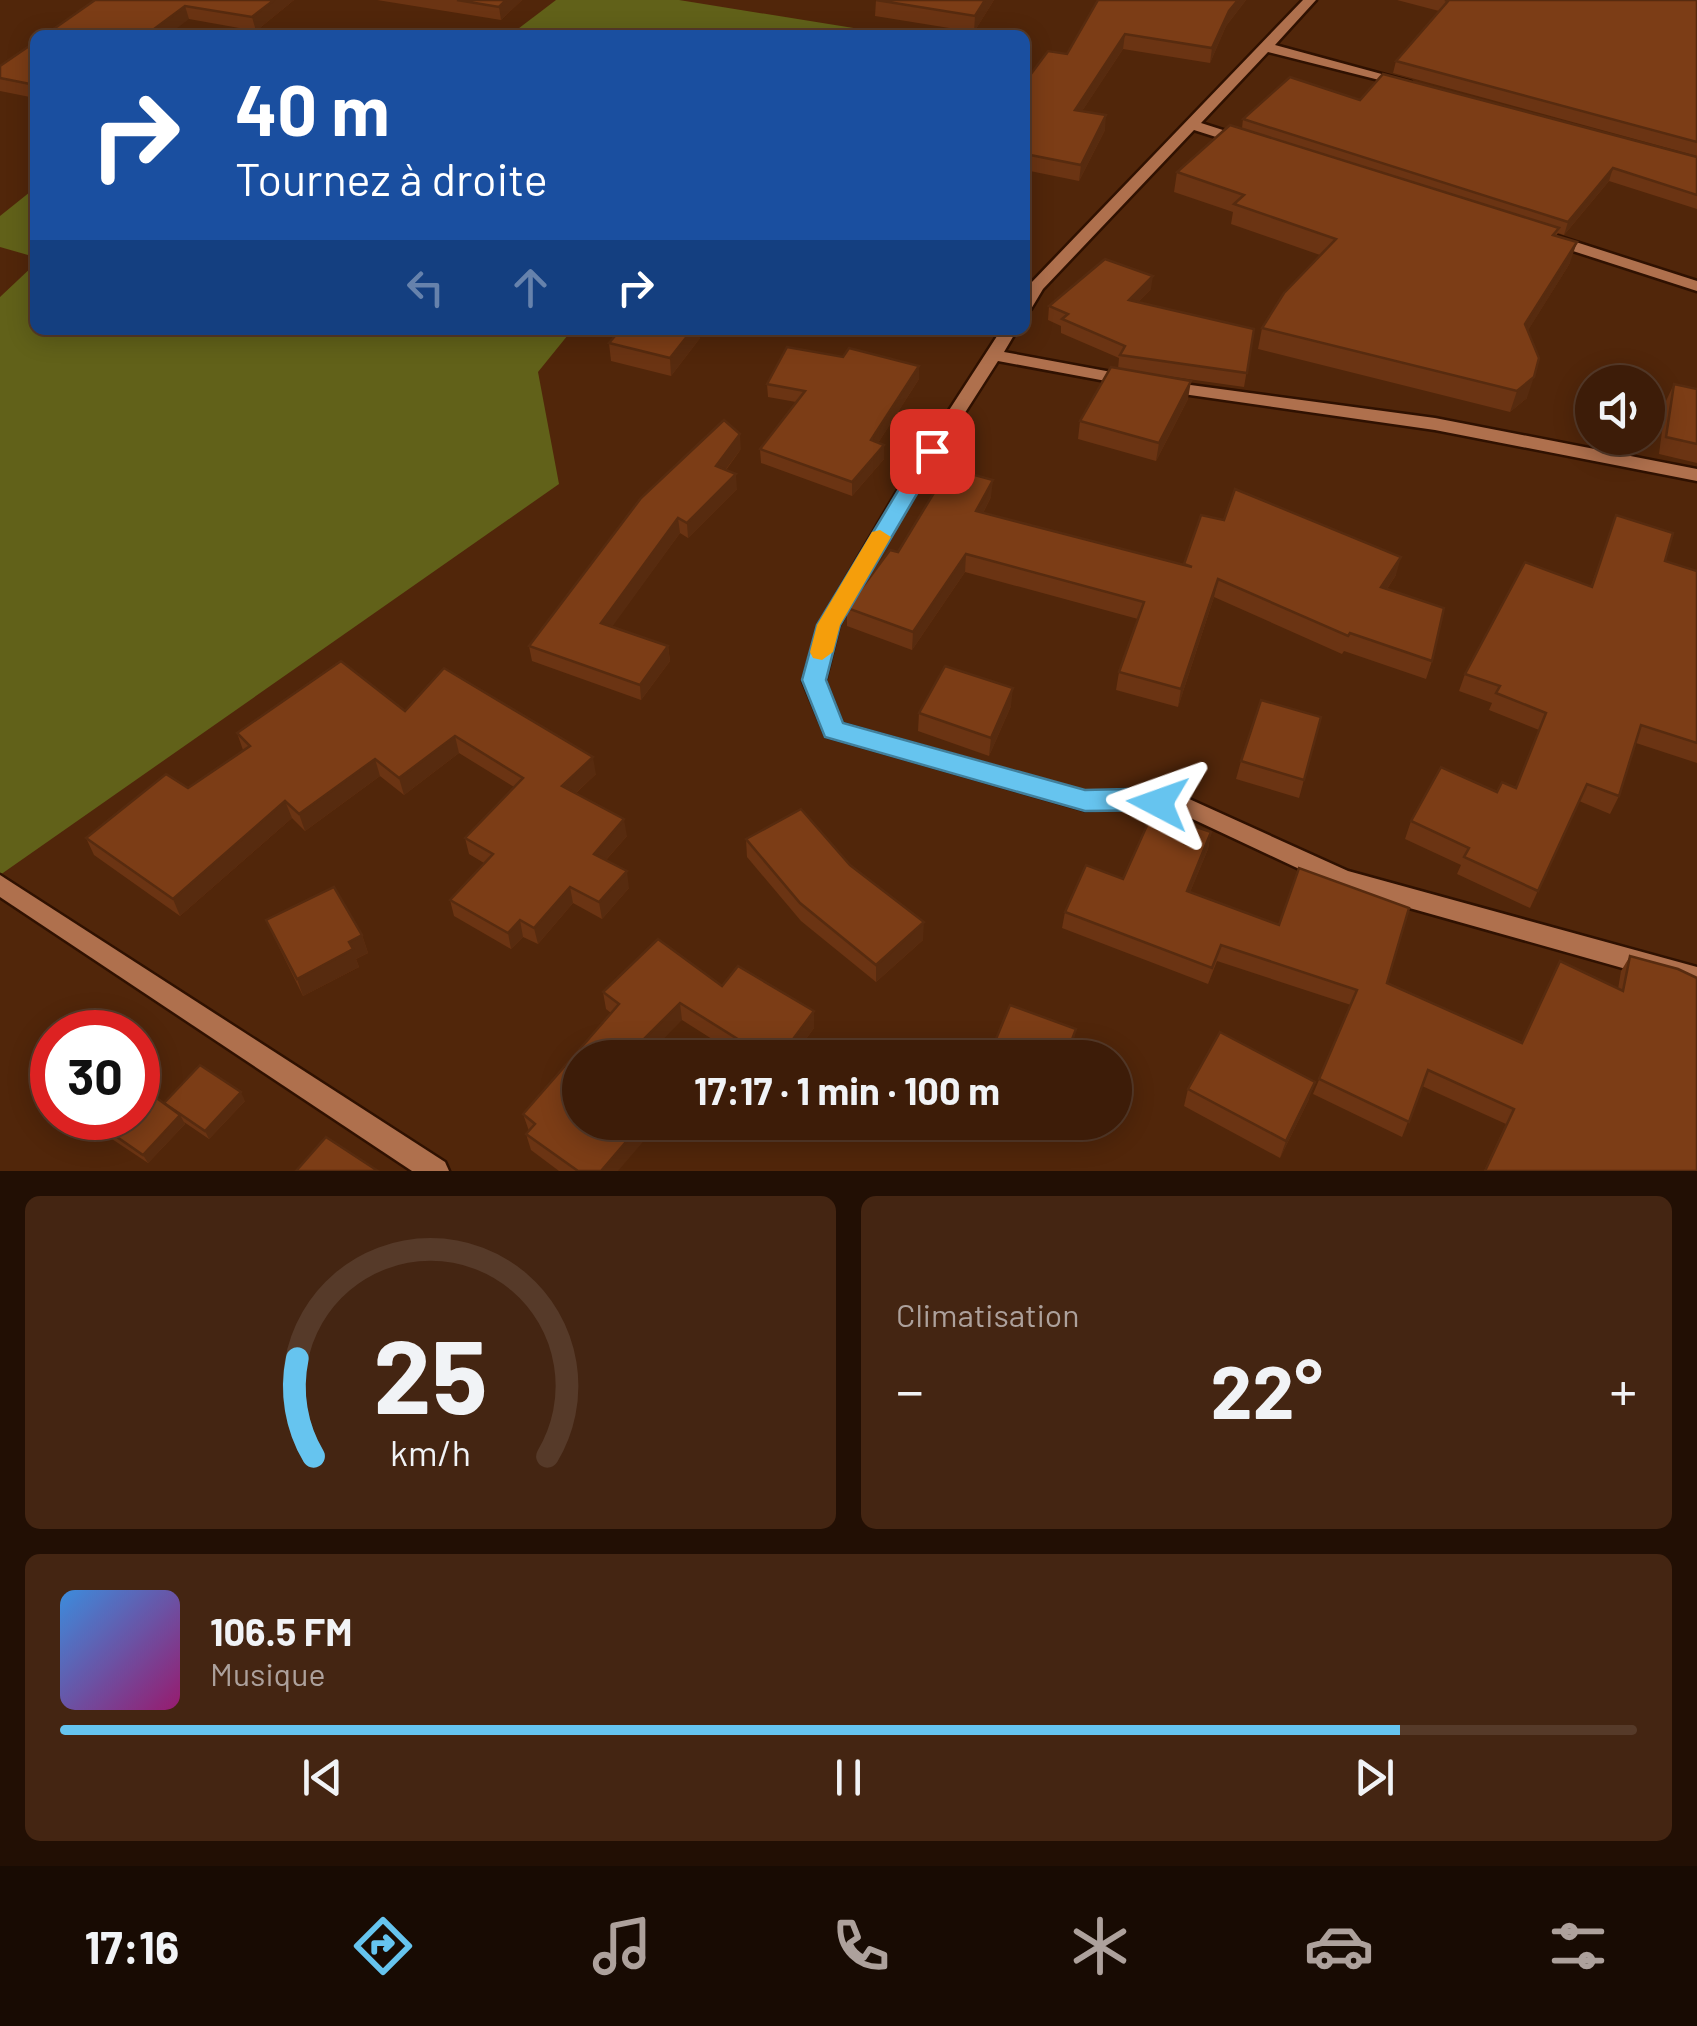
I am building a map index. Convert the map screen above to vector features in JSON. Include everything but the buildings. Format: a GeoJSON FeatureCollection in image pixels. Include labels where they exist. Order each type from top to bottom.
{"type":"FeatureCollection","features":[{"type":"Feature","properties":{"kind":"street"},"geometry":{"type":"LineString","coordinates":[[1030,298],[1310,0]]}},
{"type":"Feature","properties":{"kind":"street"},"geometry":{"type":"LineString","coordinates":[[1264,46],[1414,87]]}},
{"type":"Feature","properties":{"kind":"street"},"geometry":{"type":"LineString","coordinates":[[1190,124],[1265,148]]}},
{"type":"Feature","properties":{"kind":"street"},"geometry":{"type":"LineString","coordinates":[[1528,232],[1697,286]]}},
{"type":"Feature","properties":{"kind":"street"},"geometry":{"type":"LineString","coordinates":[[1006,335],[828,625],[814,680],[834,730],[1085,800],[1128,799],[1187,807],[1342,880],[1697,978]]}},
{"type":"Feature","properties":{"kind":"street"},"geometry":{"type":"LineString","coordinates":[[994,355],[1174,388],[1434,424],[1697,474]]}},
{"type":"Feature","properties":{"kind":"street"},"geometry":{"type":"LineString","coordinates":[[0,885],[435,1171]]}},
{"type":"Feature","properties":{"kind":"shaded area"},"geometry":{"type":"Polygon","coordinates":[[[556,0],[679,0],[866,30],[517,30],[556,0]]]}},
{"type":"Feature","properties":{"kind":"shaded area"},"geometry":{"type":"Polygon","coordinates":[[[30,192],[30,256],[0,247],[0,216],[30,192]]]}},
{"type":"Feature","properties":{"kind":"shaded area"},"geometry":{"type":"Polygon","coordinates":[[[30,269],[30,335],[568,335],[538,372],[559,484],[0,875],[0,297],[30,269]]]}},
{"type":"Feature","properties":{"kind":"slow traffic"},"geometry":{"type":"LineString","coordinates":[[822,652],[828,625],[880,537]]}},
{"type":"Feature","properties":{"kind":"route"},"geometry":{"type":"LineString","coordinates":[[932,451],[828,625],[814,680],[834,730],[1085,800],[1158,803]]}}]}
